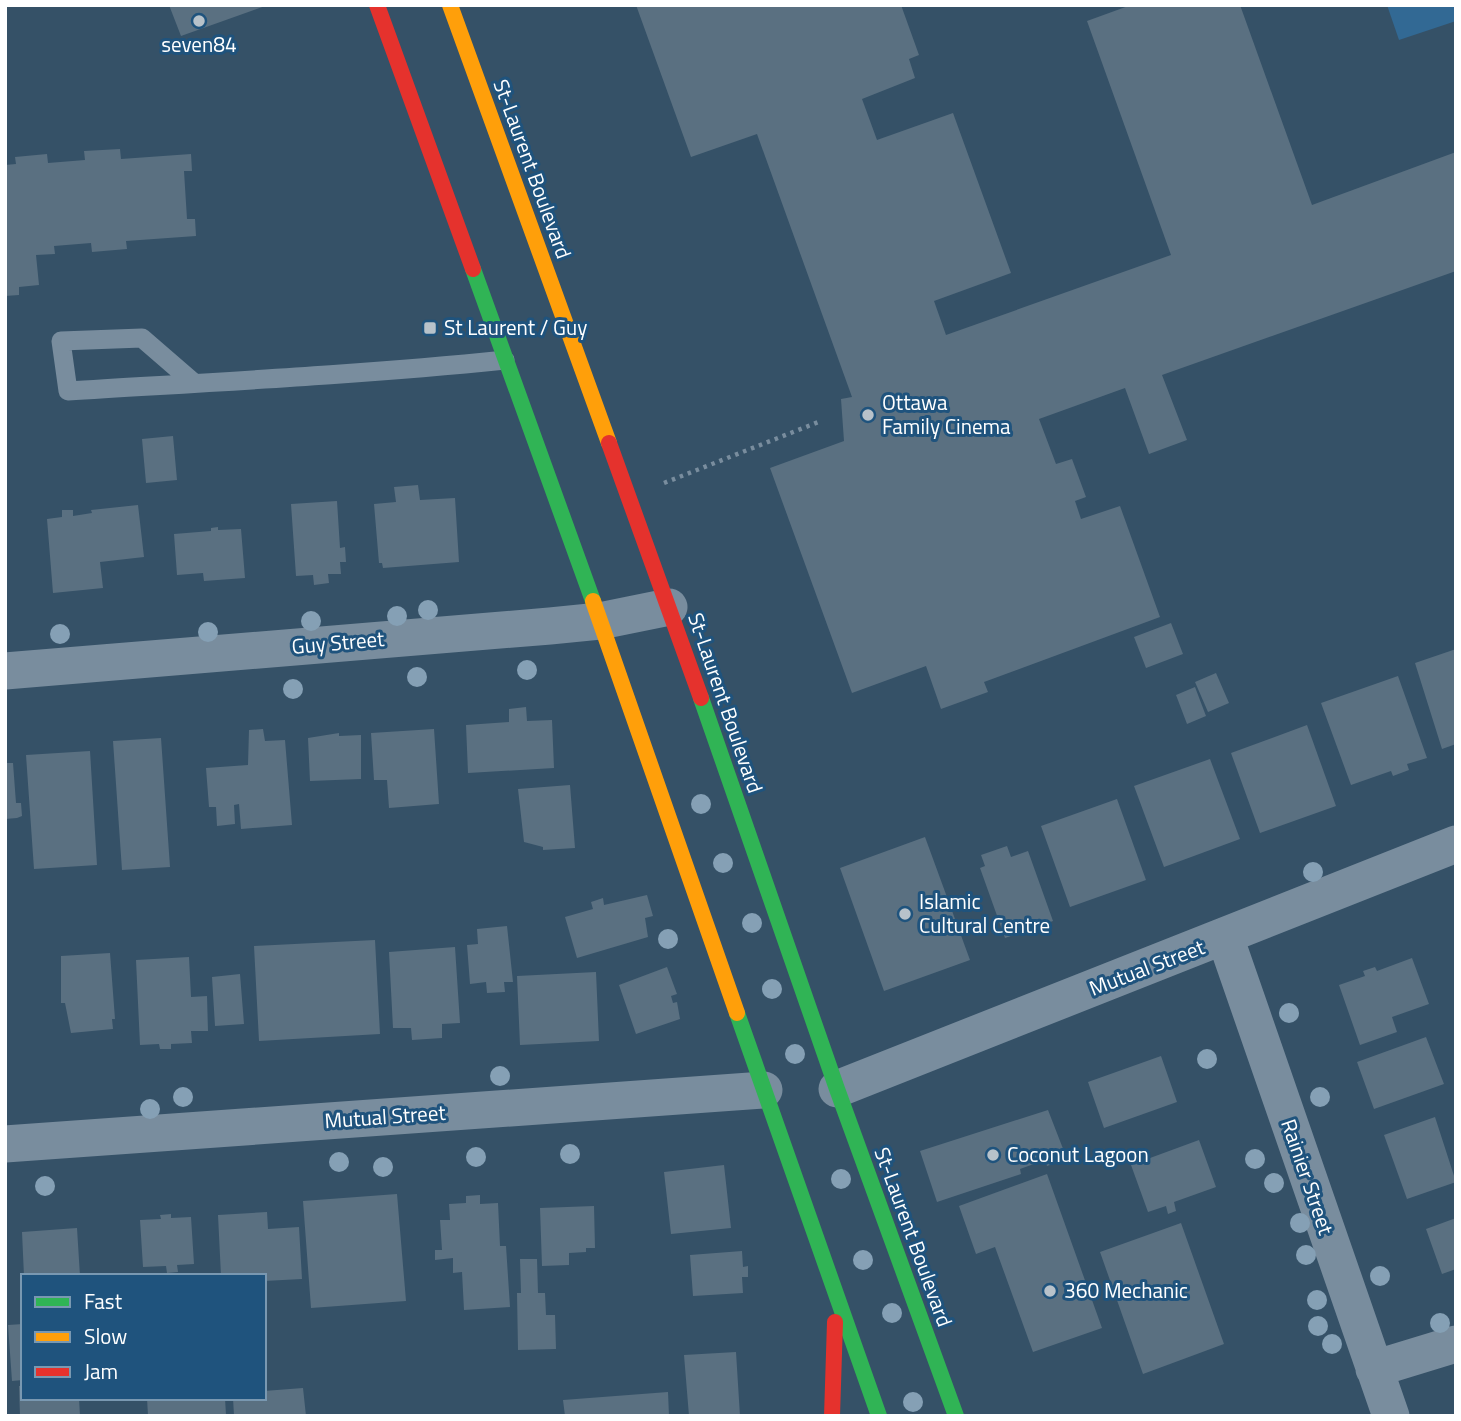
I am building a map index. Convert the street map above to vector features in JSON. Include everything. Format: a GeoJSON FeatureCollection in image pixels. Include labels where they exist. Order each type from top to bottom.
{"type":"FeatureCollection","features":[{"type":"Feature","properties":{"kind":"main road"},"geometry":{"type":"LineString","coordinates":[[377,5],[600,621],[879,1416]]}},
{"type":"Feature","properties":{"kind":"main road","name":"St-Laurent Boulevard"},"geometry":{"type":"LineString","coordinates":[[450,5],[669,607],[837,1089],[956,1416]]}},
{"type":"Feature","properties":{"kind":"main road"},"geometry":{"type":"LineString","coordinates":[[832,1416],[836,1299]]}},
{"type":"Feature","properties":{"kind":"street","name":"Guy Street"},"geometry":{"type":"LineString","coordinates":[[5,671],[600,621],[669,607]]}},
{"type":"Feature","properties":{"kind":"street","name":"Mutual Street"},"geometry":{"type":"LineString","coordinates":[[837,1089],[1456,844]]}},
{"type":"Feature","properties":{"kind":"street","name":"Rainier Street"},"geometry":{"type":"LineString","coordinates":[[1225,937],[1391,1416]]}},
{"type":"Feature","properties":{"kind":"street","name":"Mutual Street"},"geometry":{"type":"LineString","coordinates":[[5,1144],[764,1090]]}},
{"type":"Feature","properties":{"kind":"street"},"geometry":{"type":"LineString","coordinates":[[1374,1369],[1456,1344]]}},
{"type":"Feature","properties":{"kind":"lane"},"geometry":{"type":"LineString","coordinates":[[194,383],[142,338],[61,341],[68,391],[410,370],[505,359]]}},
{"type":"Feature","properties":{"kind":"path"},"geometry":{"type":"LineString","coordinates":[[656,486],[821,422]]}},
{"type":"Feature","properties":{"kind":"shaded area"},"geometry":{"type":"Polygon","coordinates":[[[1387,5],[1456,5],[1456,21],[1399,40],[1387,5]]]}},
{"type":"Feature","properties":{"kind":"building","name":"seven84"},"geometry":{"type":"Polygon","coordinates":[[[169,5],[265,5],[265,6],[181,36],[169,5]]]}},
{"type":"Feature","properties":{"kind":"building"},"geometry":{"type":"Polygon","coordinates":[[[636,5],[901,5],[919,55],[909,59],[915,78],[862,99],[877,140],[953,113],[1011,273],[934,301],[946,335],[1171,255],[1087,21],[1131,5],[1240,5],[1312,205],[1456,152],[1456,271],[1162,375],[1187,440],[1149,454],[1125,388],[1039,419],[1056,464],[1072,459],[1086,497],[1075,501],[1081,519],[1120,506],[1160,617],[984,682],[988,692],[941,709],[926,666],[852,693],[770,468],[844,441],[841,399],[852,397],[757,134],[691,157],[636,5]]]}},
{"type":"Feature","properties":{"kind":"building"},"geometry":{"type":"Polygon","coordinates":[[[120,149],[121,159],[191,154],[192,171],[184,171],[187,219],[195,219],[196,236],[126,241],[127,249],[92,252],[91,243],[54,246],[55,254],[36,255],[39,285],[19,287],[19,295],[5,296],[5,165],[16,164],[15,157],[47,154],[48,163],[85,160],[84,151],[120,149]]]}},
{"type":"Feature","properties":{"kind":"building"},"geometry":{"type":"Polygon","coordinates":[[[173,436],[177,480],[146,483],[142,439],[173,436]]]}},
{"type":"Feature","properties":{"kind":"building"},"geometry":{"type":"Polygon","coordinates":[[[418,485],[420,500],[455,498],[459,562],[383,568],[382,563],[379,563],[374,504],[396,502],[394,487],[418,485]]]}},
{"type":"Feature","properties":{"kind":"building"},"geometry":{"type":"Polygon","coordinates":[[[337,501],[340,548],[345,547],[346,562],[340,562],[341,574],[328,574],[329,583],[314,585],[313,575],[296,576],[291,504],[337,501]]]}},
{"type":"Feature","properties":{"kind":"building"},"geometry":{"type":"Polygon","coordinates":[[[138,505],[144,557],[100,562],[103,588],[53,593],[47,519],[62,517],[62,510],[73,510],[73,516],[92,513],[91,510],[138,505]]]}},
{"type":"Feature","properties":{"kind":"building"},"geometry":{"type":"Polygon","coordinates":[[[218,527],[218,530],[241,529],[245,578],[204,581],[203,573],[177,575],[174,534],[211,531],[211,528],[218,527]]]}},
{"type":"Feature","properties":{"kind":"building"},"geometry":{"type":"Polygon","coordinates":[[[1171,623],[1183,654],[1146,668],[1134,637],[1171,623]]]}},
{"type":"Feature","properties":{"kind":"building"},"geometry":{"type":"Polygon","coordinates":[[[1456,649],[1456,744],[1442,749],[1415,663],[1456,649]]]}},
{"type":"Feature","properties":{"kind":"building"},"geometry":{"type":"Polygon","coordinates":[[[1216,673],[1229,703],[1208,712],[1195,682],[1216,673]]]}},
{"type":"Feature","properties":{"kind":"building"},"geometry":{"type":"Polygon","coordinates":[[[1398,676],[1427,758],[1407,764],[1409,770],[1393,776],[1391,771],[1351,785],[1321,703],[1398,676]]]}},
{"type":"Feature","properties":{"kind":"building"},"geometry":{"type":"Polygon","coordinates":[[[1195,687],[1206,716],[1187,724],[1176,695],[1195,687]]]}},
{"type":"Feature","properties":{"kind":"building"},"geometry":{"type":"Polygon","coordinates":[[[526,707],[527,721],[552,720],[554,768],[468,773],[466,725],[509,722],[509,709],[526,707]]]}},
{"type":"Feature","properties":{"kind":"building"},"geometry":{"type":"Polygon","coordinates":[[[1307,725],[1336,806],[1260,833],[1231,753],[1307,725]]]}},
{"type":"Feature","properties":{"kind":"building"},"geometry":{"type":"Polygon","coordinates":[[[263,729],[265,741],[285,740],[292,825],[241,829],[239,804],[234,805],[235,824],[217,826],[216,807],[209,807],[206,768],[248,765],[249,730],[263,729]]]}},
{"type":"Feature","properties":{"kind":"building"},"geometry":{"type":"Polygon","coordinates":[[[434,729],[439,804],[389,808],[387,780],[374,780],[371,733],[434,729]]]}},
{"type":"Feature","properties":{"kind":"building"},"geometry":{"type":"Polygon","coordinates":[[[339,733],[339,736],[361,735],[361,779],[310,781],[308,738],[339,733]]]}},
{"type":"Feature","properties":{"kind":"building"},"geometry":{"type":"Polygon","coordinates":[[[161,738],[170,867],[122,870],[113,741],[161,738]]]}},
{"type":"Feature","properties":{"kind":"building"},"geometry":{"type":"Polygon","coordinates":[[[90,751],[97,865],[34,869],[26,755],[90,751]]]}},
{"type":"Feature","properties":{"kind":"building"},"geometry":{"type":"Polygon","coordinates":[[[1210,759],[1240,839],[1164,867],[1134,786],[1210,759]]]}},
{"type":"Feature","properties":{"kind":"building"},"geometry":{"type":"Polygon","coordinates":[[[5,763],[13,763],[16,803],[21,803],[22,816],[17,818],[5,819],[5,763]]]}},
{"type":"Feature","properties":{"kind":"building"},"geometry":{"type":"Polygon","coordinates":[[[570,785],[575,848],[543,850],[543,847],[524,842],[518,789],[570,785]]]}},
{"type":"Feature","properties":{"kind":"building"},"geometry":{"type":"Polygon","coordinates":[[[1117,799],[1146,880],[1070,907],[1041,826],[1117,799]]]}},
{"type":"Feature","properties":{"kind":"building","name":"Islamic Cultural Centre"},"geometry":{"type":"Polygon","coordinates":[[[925,837],[970,960],[884,991],[840,868],[925,837]]]}},
{"type":"Feature","properties":{"kind":"building"},"geometry":{"type":"Polygon","coordinates":[[[1007,846],[1011,857],[1028,851],[1053,921],[1005,938],[980,868],[985,866],[981,855],[1007,846]]]}},
{"type":"Feature","properties":{"kind":"building"},"geometry":{"type":"Polygon","coordinates":[[[647,895],[653,916],[645,918],[648,937],[577,958],[565,917],[593,909],[591,902],[603,898],[604,905],[647,895]]]}},
{"type":"Feature","properties":{"kind":"building"},"geometry":{"type":"Polygon","coordinates":[[[507,926],[513,982],[504,982],[505,992],[487,993],[486,982],[470,984],[467,945],[478,944],[477,929],[507,926]]]}},
{"type":"Feature","properties":{"kind":"building"},"geometry":{"type":"Polygon","coordinates":[[[375,940],[380,1034],[259,1041],[254,946],[375,940]]]}},
{"type":"Feature","properties":{"kind":"building"},"geometry":{"type":"Polygon","coordinates":[[[455,947],[460,1023],[442,1024],[442,1038],[412,1040],[411,1028],[393,1028],[389,952],[455,947]]]}},
{"type":"Feature","properties":{"kind":"building"},"geometry":{"type":"Polygon","coordinates":[[[110,953],[115,1019],[112,1019],[113,1029],[71,1033],[65,1003],[61,1003],[61,956],[110,953]]]}},
{"type":"Feature","properties":{"kind":"building"},"geometry":{"type":"Polygon","coordinates":[[[189,957],[191,997],[207,996],[208,1031],[191,1031],[192,1043],[171,1044],[171,1049],[160,1049],[159,1044],[140,1045],[136,960],[189,957]]]}},
{"type":"Feature","properties":{"kind":"building"},"geometry":{"type":"Polygon","coordinates":[[[1412,958],[1429,1004],[1392,1017],[1397,1032],[1360,1045],[1339,985],[1365,976],[1363,971],[1375,967],[1377,971],[1412,958]]]}},
{"type":"Feature","properties":{"kind":"building"},"geometry":{"type":"Polygon","coordinates":[[[667,967],[677,994],[671,996],[673,1003],[677,1002],[680,1019],[636,1034],[619,985],[667,967]]]}},
{"type":"Feature","properties":{"kind":"building"},"geometry":{"type":"Polygon","coordinates":[[[596,972],[599,1041],[520,1045],[517,976],[596,972]]]}},
{"type":"Feature","properties":{"kind":"building"},"geometry":{"type":"Polygon","coordinates":[[[240,974],[244,1024],[215,1026],[212,977],[240,974]]]}},
{"type":"Feature","properties":{"kind":"building"},"geometry":{"type":"Polygon","coordinates":[[[1426,1037],[1444,1084],[1374,1109],[1357,1062],[1426,1037]]]}},
{"type":"Feature","properties":{"kind":"building"},"geometry":{"type":"Polygon","coordinates":[[[1161,1056],[1177,1102],[1104,1128],[1088,1082],[1161,1056]]]}},
{"type":"Feature","properties":{"kind":"building","name":"Coconut Lagoon"},"geometry":{"type":"Polygon","coordinates":[[[1048,1110],[1067,1159],[1047,1166],[1045,1160],[1020,1169],[1021,1174],[937,1202],[920,1151],[1048,1110]]]}},
{"type":"Feature","properties":{"kind":"building"},"geometry":{"type":"Polygon","coordinates":[[[1435,1117],[1456,1182],[1407,1199],[1384,1135],[1435,1117]]]}},
{"type":"Feature","properties":{"kind":"building"},"geometry":{"type":"Polygon","coordinates":[[[1199,1140],[1216,1187],[1174,1202],[1176,1211],[1168,1214],[1166,1206],[1148,1212],[1131,1165],[1199,1140]]]}},
{"type":"Feature","properties":{"kind":"building"},"geometry":{"type":"Polygon","coordinates":[[[724,1165],[731,1228],[671,1234],[664,1172],[724,1165]]]}},
{"type":"Feature","properties":{"kind":"building","name":"360 Mechanic"},"geometry":{"type":"Polygon","coordinates":[[[1047,1174],[1102,1328],[1033,1352],[995,1247],[976,1254],[959,1206],[1047,1174]]]}},
{"type":"Feature","properties":{"kind":"building"},"geometry":{"type":"Polygon","coordinates":[[[397,1194],[406,1301],[311,1308],[303,1201],[397,1194]]]}},
{"type":"Feature","properties":{"kind":"building"},"geometry":{"type":"Polygon","coordinates":[[[480,1195],[480,1204],[498,1203],[500,1246],[506,1246],[510,1307],[464,1310],[462,1272],[453,1273],[453,1258],[435,1260],[435,1250],[442,1250],[440,1220],[450,1220],[449,1204],[466,1203],[466,1196],[480,1195]]]}},
{"type":"Feature","properties":{"kind":"building"},"geometry":{"type":"Polygon","coordinates":[[[594,1206],[595,1248],[586,1248],[586,1252],[569,1253],[569,1265],[542,1266],[540,1208],[594,1206]]]}},
{"type":"Feature","properties":{"kind":"building"},"geometry":{"type":"Polygon","coordinates":[[[267,1212],[268,1229],[299,1227],[302,1279],[266,1281],[266,1274],[221,1274],[218,1215],[267,1212]]]}},
{"type":"Feature","properties":{"kind":"building"},"geometry":{"type":"Polygon","coordinates":[[[171,1214],[171,1218],[191,1217],[194,1264],[177,1265],[178,1272],[167,1273],[166,1266],[143,1267],[140,1220],[161,1219],[160,1215],[171,1214]]]}},
{"type":"Feature","properties":{"kind":"building"},"geometry":{"type":"Polygon","coordinates":[[[1456,1218],[1456,1269],[1442,1274],[1426,1229],[1456,1218]]]}},
{"type":"Feature","properties":{"kind":"building"},"geometry":{"type":"Polygon","coordinates":[[[1181,1223],[1224,1344],[1143,1374],[1100,1252],[1181,1223]]]}},
{"type":"Feature","properties":{"kind":"building"},"geometry":{"type":"Polygon","coordinates":[[[77,1228],[80,1274],[24,1274],[22,1232],[77,1228]]]}},
{"type":"Feature","properties":{"kind":"building"},"geometry":{"type":"Polygon","coordinates":[[[742,1251],[743,1267],[748,1266],[748,1277],[742,1277],[743,1293],[693,1296],[690,1255],[742,1251]]]}},
{"type":"Feature","properties":{"kind":"building"},"geometry":{"type":"Polygon","coordinates":[[[520,1259],[537,1259],[538,1293],[545,1293],[546,1315],[555,1315],[556,1349],[518,1350],[517,1293],[521,1293],[520,1259]]]}},
{"type":"Feature","properties":{"kind":"building"},"geometry":{"type":"Polygon","coordinates":[[[21,1324],[21,1380],[12,1381],[8,1325],[21,1324]]]}},
{"type":"Feature","properties":{"kind":"building"},"geometry":{"type":"Polygon","coordinates":[[[736,1352],[740,1416],[689,1416],[684,1355],[736,1352]]]}},
{"type":"Feature","properties":{"kind":"building"},"geometry":{"type":"Polygon","coordinates":[[[19,1386],[21,1400],[79,1400],[80,1416],[20,1416],[19,1386]]]}},
{"type":"Feature","properties":{"kind":"building"},"geometry":{"type":"Polygon","coordinates":[[[303,1388],[306,1416],[234,1416],[233,1400],[266,1400],[266,1391],[303,1388]]]}},
{"type":"Feature","properties":{"kind":"building"},"geometry":{"type":"Polygon","coordinates":[[[668,1392],[669,1416],[565,1416],[563,1400],[668,1392]]]}},
{"type":"Feature","properties":{"kind":"building"},"geometry":{"type":"Polygon","coordinates":[[[147,1400],[225,1400],[226,1415],[148,1416],[147,1400]]]}},
{"type":"Feature","properties":{"kind":"traffic: fast"},"geometry":{"type":"LineString","coordinates":[[473,269],[593,601]]}},
{"type":"Feature","properties":{"kind":"traffic: fast"},"geometry":{"type":"LineString","coordinates":[[701,698],[837,1089],[956,1416]]}},
{"type":"Feature","properties":{"kind":"traffic: fast"},"geometry":{"type":"LineString","coordinates":[[737,1013],[879,1416]]}},
{"type":"Feature","properties":{"kind":"traffic: slow"},"geometry":{"type":"LineString","coordinates":[[450,5],[609,443]]}},
{"type":"Feature","properties":{"kind":"traffic: slow"},"geometry":{"type":"LineString","coordinates":[[593,601],[737,1013]]}},
{"type":"Feature","properties":{"kind":"traffic: jam"},"geometry":{"type":"LineString","coordinates":[[377,5],[473,269]]}},
{"type":"Feature","properties":{"kind":"traffic: jam"},"geometry":{"type":"LineString","coordinates":[[609,443],[701,698]]}},
{"type":"Feature","properties":{"kind":"traffic: jam"},"geometry":{"type":"LineString","coordinates":[[832,1416],[835,1322]]}},
{"type":"Feature","properties":{"kind":"place","name":"seven84"},"geometry":{"type":"Point","coordinates":[199,21]}},
{"type":"Feature","properties":{"kind":"place","name":"St Laurent / Guy"},"geometry":{"type":"Point","coordinates":[430,328]}},
{"type":"Feature","properties":{"kind":"place","name":"Ottawa Family Cinema"},"geometry":{"type":"Point","coordinates":[868,415]}},
{"type":"Feature","properties":{"kind":"place","name":"Islamic Cultural Centre"},"geometry":{"type":"Point","coordinates":[905,914]}},
{"type":"Feature","properties":{"kind":"place","name":"Coconut Lagoon"},"geometry":{"type":"Point","coordinates":[993,1155]}},
{"type":"Feature","properties":{"kind":"place","name":"360 Mechanic"},"geometry":{"type":"Point","coordinates":[1050,1291]}}]}
